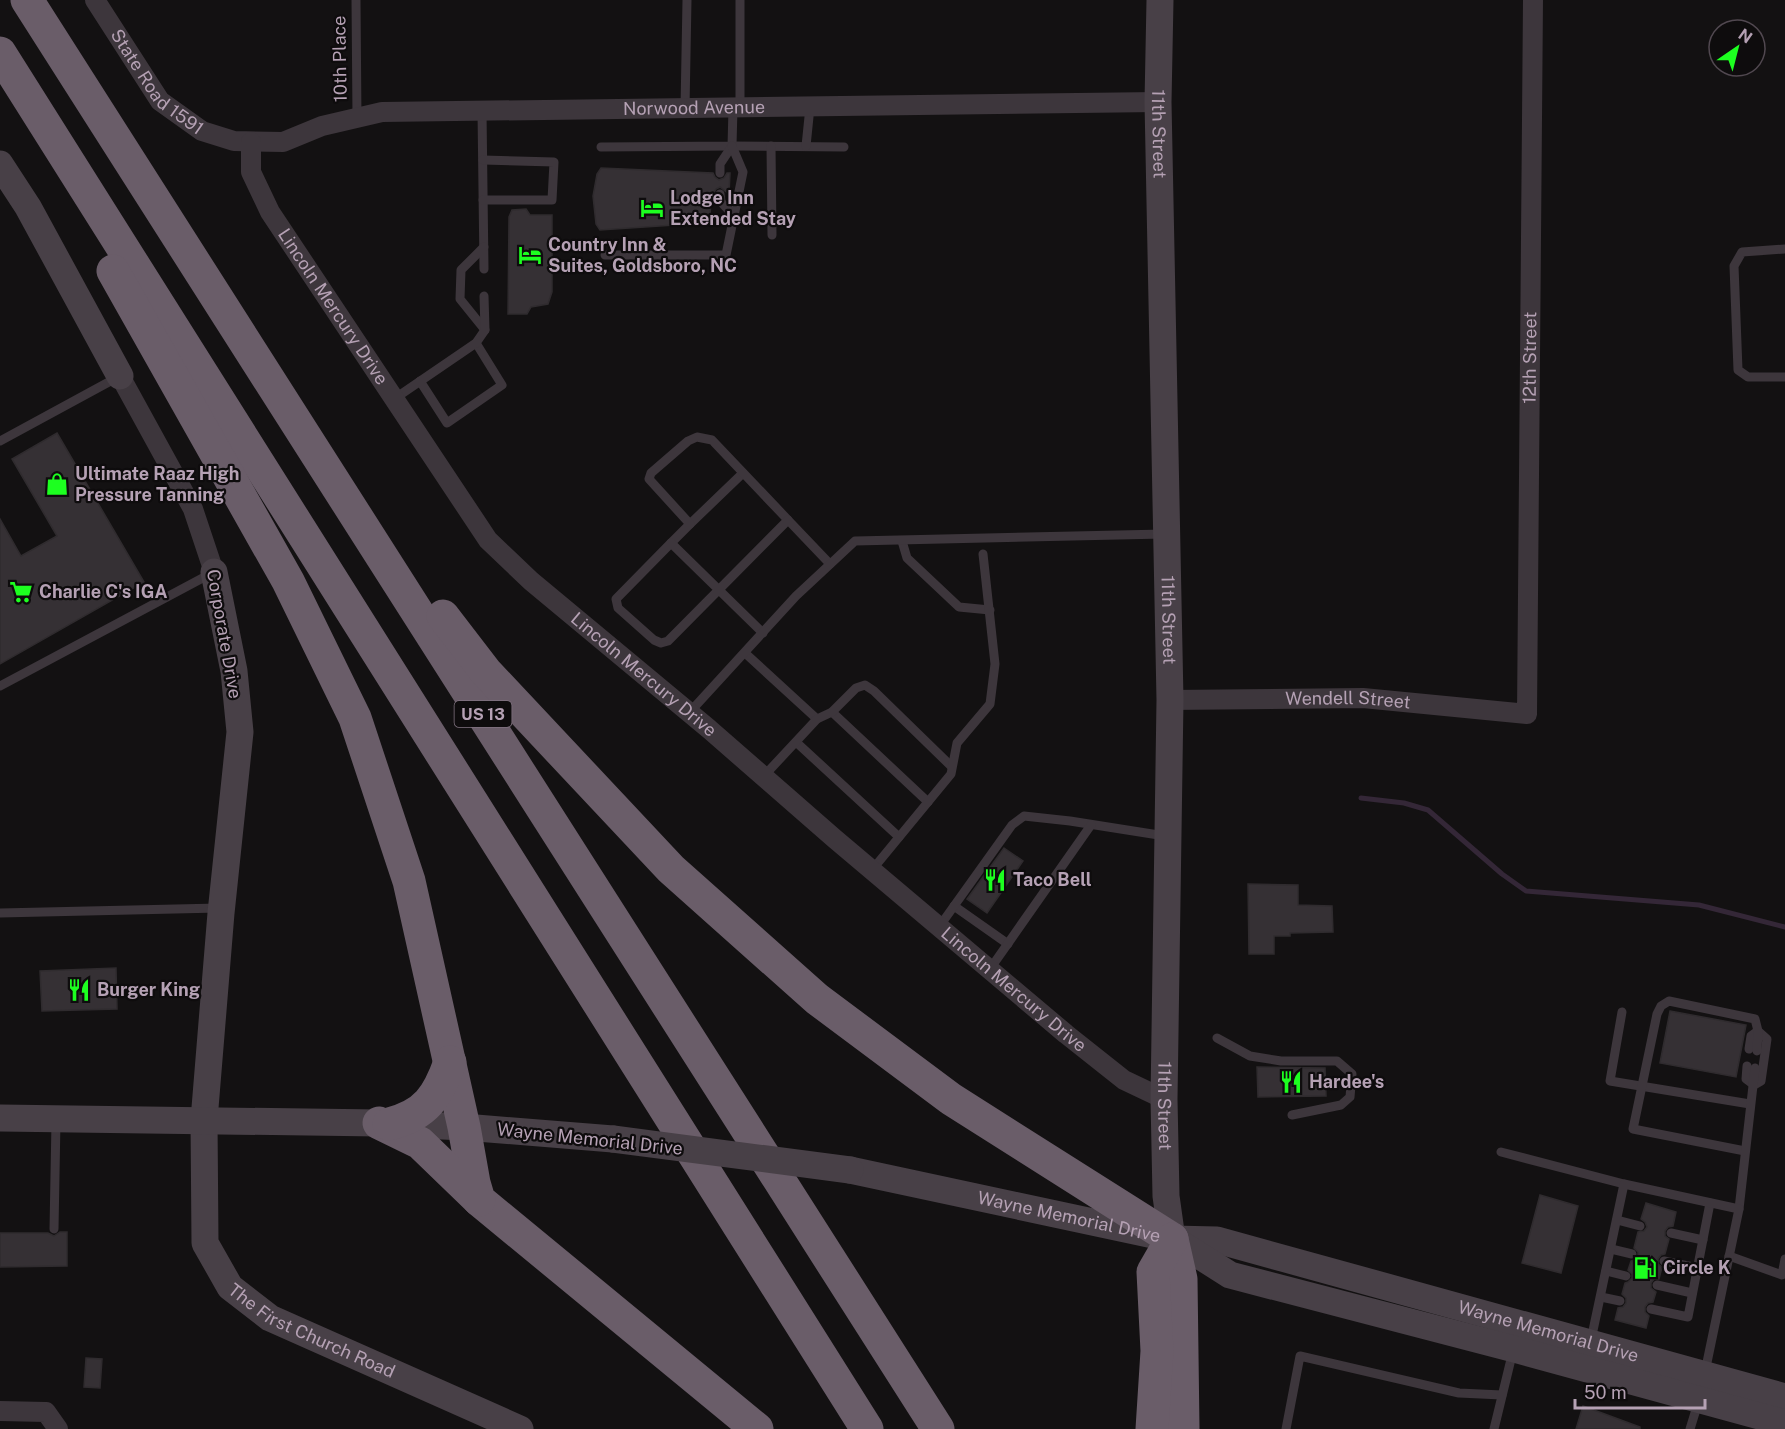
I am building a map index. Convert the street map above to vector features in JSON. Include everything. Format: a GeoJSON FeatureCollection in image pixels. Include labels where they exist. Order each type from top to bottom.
{"type":"FeatureCollection","features":[{"type":"Feature","properties":{"kind":"highway","name":"US 13"},"geometry":{"type":"LineString","coordinates":[[27,0],[938,1429]]}},
{"type":"Feature","properties":{"kind":"highway","name":"US 13"},"geometry":{"type":"LineString","coordinates":[[0,53],[867,1429]]}},
{"type":"Feature","properties":{"kind":"highway"},"geometry":{"type":"LineString","coordinates":[[19,82],[94,237],[288,581],[355,718],[409,881],[479,1200]]}},
{"type":"Feature","properties":{"kind":"highway"},"geometry":{"type":"LineString","coordinates":[[300,427],[486,672],[671,869],[818,999],[951,1099],[1172,1239],[1181,1279],[1183,1429]]}},
{"type":"Feature","properties":{"kind":"highway"},"geometry":{"type":"LineString","coordinates":[[384,1124],[406,1120],[430,1103],[441,1086],[450,1062]]}},
{"type":"Feature","properties":{"kind":"highway"},"geometry":{"type":"LineString","coordinates":[[384,1124],[420,1143],[479,1200],[757,1429]]}},
{"type":"Feature","properties":{"kind":"highway"},"geometry":{"type":"LineString","coordinates":[[1152,1429],[1157,1352],[1153,1272],[1172,1239]]}},
{"type":"Feature","properties":{"kind":"highway"},"geometry":{"type":"LineString","coordinates":[[886,1347],[949,1429]]}},
{"type":"Feature","properties":{"kind":"street","name":"State Road 1591"},"geometry":{"type":"LineString","coordinates":[[95,0],[160,101],[202,131],[243,142]]}},
{"type":"Feature","properties":{"kind":"street","name":"11th Street"},"geometry":{"type":"LineString","coordinates":[[1160,0],[1158,102],[1170,700],[1164,1099],[1166,1196],[1172,1239]]}},
{"type":"Feature","properties":{"kind":"street","name":"12th Street"},"geometry":{"type":"LineString","coordinates":[[1527,714],[1533,0]]}},
{"type":"Feature","properties":{"kind":"street","name":"Norwood Avenue"},"geometry":{"type":"LineString","coordinates":[[243,142],[283,142],[321,126],[381,112],[1158,102]]}},
{"type":"Feature","properties":{"kind":"street","name":"Lincoln Mercury Drive"},"geometry":{"type":"LineString","coordinates":[[243,142],[252,172],[270,212],[488,540],[531,580],[1066,1034],[1124,1080],[1164,1099]]}},
{"type":"Feature","properties":{"kind":"street","name":"Corporate Drive"},"geometry":{"type":"LineString","coordinates":[[0,164],[28,207],[193,509],[214,572],[234,671],[240,732],[204,1120]]}},
{"type":"Feature","properties":{"kind":"street","name":"Wendell Street"},"geometry":{"type":"LineString","coordinates":[[1170,700],[1363,698],[1527,714]]}},
{"type":"Feature","properties":{"kind":"street","name":"Wayne Memorial Drive"},"geometry":{"type":"LineString","coordinates":[[0,1118],[204,1120],[464,1127],[613,1139],[850,1170],[1172,1239],[1217,1240],[1591,1343],[1702,1386],[1785,1423]]}},
{"type":"Feature","properties":{"kind":"street","name":"The First Church Road"},"geometry":{"type":"LineString","coordinates":[[204,1120],[205,1243],[230,1287],[270,1318],[520,1429]]}},
{"type":"Feature","properties":{"kind":"street","name":"Wayne Memorial Drive"},"geometry":{"type":"LineString","coordinates":[[1172,1239],[1230,1275],[1514,1349],[1702,1386],[1785,1397]]}},
{"type":"Feature","properties":{"kind":"street"},"geometry":{"type":"LineString","coordinates":[[0,1411],[46,1412],[58,1429]]}},
{"type":"Feature","properties":{"kind":"lane","name":"10th Place"},"geometry":{"type":"LineString","coordinates":[[356,0],[357,118]]}},
{"type":"Feature","properties":{"kind":"lane"},"geometry":{"type":"LineString","coordinates":[[685,108],[687,0]]}},
{"type":"Feature","properties":{"kind":"lane"},"geometry":{"type":"LineString","coordinates":[[720,173],[720,164],[732,146],[736,108],[740,0]]}},
{"type":"Feature","properties":{"kind":"lane"},"geometry":{"type":"LineString","coordinates":[[806,146],[810,107]]}},
{"type":"Feature","properties":{"kind":"lane"},"geometry":{"type":"LineString","coordinates":[[482,111],[484,269]]}},
{"type":"Feature","properties":{"kind":"lane"},"geometry":{"type":"LineString","coordinates":[[605,255],[726,255],[743,172],[732,146]]}},
{"type":"Feature","properties":{"kind":"lane"},"geometry":{"type":"LineString","coordinates":[[771,146],[772,235]]}},
{"type":"Feature","properties":{"kind":"lane"},"geometry":{"type":"LineString","coordinates":[[601,147],[844,147]]}},
{"type":"Feature","properties":{"kind":"lane"},"geometry":{"type":"LineString","coordinates":[[483,160],[554,162],[552,200],[483,200]]}},
{"type":"Feature","properties":{"kind":"lane"},"geometry":{"type":"LineString","coordinates":[[720,194],[721,202],[735,218]]}},
{"type":"Feature","properties":{"kind":"lane"},"geometry":{"type":"LineString","coordinates":[[484,247],[461,270],[460,299],[485,330]]}},
{"type":"Feature","properties":{"kind":"lane"},"geometry":{"type":"LineString","coordinates":[[1785,249],[1742,252],[1734,266],[1738,370],[1748,377],[1785,377]]}},
{"type":"Feature","properties":{"kind":"lane"},"geometry":{"type":"LineString","coordinates":[[394,399],[476,343],[485,330],[484,296]]}},
{"type":"Feature","properties":{"kind":"lane"},"geometry":{"type":"LineString","coordinates":[[420,381],[447,423],[502,385],[476,343]]}},
{"type":"Feature","properties":{"kind":"lane"},"geometry":{"type":"LineString","coordinates":[[0,441],[120,376]]}},
{"type":"Feature","properties":{"kind":"lane"},"geometry":{"type":"LineString","coordinates":[[690,524],[649,478],[651,473],[688,441],[697,437],[712,440],[830,564]]}},
{"type":"Feature","properties":{"kind":"lane"},"geometry":{"type":"LineString","coordinates":[[743,473],[620,594],[616,599],[618,608],[654,640],[661,644],[668,641],[788,520]]}},
{"type":"Feature","properties":{"kind":"lane"},"geometry":{"type":"LineString","coordinates":[[690,713],[796,596],[855,541],[1166,534]]}},
{"type":"Feature","properties":{"kind":"lane"},"geometry":{"type":"LineString","coordinates":[[902,541],[907,558],[959,607],[990,610]]}},
{"type":"Feature","properties":{"kind":"lane"},"geometry":{"type":"LineString","coordinates":[[671,543],[763,633]]}},
{"type":"Feature","properties":{"kind":"lane"},"geometry":{"type":"LineString","coordinates":[[872,870],[951,774],[957,742],[990,704],[995,664],[983,554]]}},
{"type":"Feature","properties":{"kind":"lane"},"geometry":{"type":"LineString","coordinates":[[0,686],[214,572]]}},
{"type":"Feature","properties":{"kind":"lane"},"geometry":{"type":"LineString","coordinates":[[745,653],[817,719]]}},
{"type":"Feature","properties":{"kind":"lane"},"geometry":{"type":"LineString","coordinates":[[763,777],[817,719],[832,712],[856,688],[865,685],[874,691],[951,766]]}},
{"type":"Feature","properties":{"kind":"lane"},"geometry":{"type":"LineString","coordinates":[[832,712],[928,802]]}},
{"type":"Feature","properties":{"kind":"lane"},"geometry":{"type":"LineString","coordinates":[[796,742],[899,837]]}},
{"type":"Feature","properties":{"kind":"lane"},"geometry":{"type":"LineString","coordinates":[[939,927],[1012,825],[1024,816],[1168,836]]}},
{"type":"Feature","properties":{"kind":"lane"},"geometry":{"type":"LineString","coordinates":[[990,969],[1091,825]]}},
{"type":"Feature","properties":{"kind":"lane"},"geometry":{"type":"LineString","coordinates":[[954,906],[1008,944]]}},
{"type":"Feature","properties":{"kind":"lane"},"geometry":{"type":"LineString","coordinates":[[0,913],[222,908]]}},
{"type":"Feature","properties":{"kind":"lane"},"geometry":{"type":"LineString","coordinates":[[1745,1151],[1634,1129],[1657,1014],[1661,1006],[1670,1001],[1755,1019],[1758,1030],[1767,1040],[1761,1081],[1754,1085]]}},
{"type":"Feature","properties":{"kind":"lane"},"geometry":{"type":"LineString","coordinates":[[1622,1012],[1610,1081],[1750,1104]]}},
{"type":"Feature","properties":{"kind":"lane"},"geometry":{"type":"LineString","coordinates":[[1753,1050],[1751,1036],[1758,1030]]}},
{"type":"Feature","properties":{"kind":"lane"},"geometry":{"type":"LineString","coordinates":[[1217,1038],[1250,1056],[1281,1061],[1337,1061],[1352,1074],[1350,1097],[1341,1105],[1292,1115]]}},
{"type":"Feature","properties":{"kind":"lane"},"geometry":{"type":"LineString","coordinates":[[1690,1429],[1702,1386],[1739,1209],[1754,1085],[1751,1067]]}},
{"type":"Feature","properties":{"kind":"lane"},"geometry":{"type":"LineString","coordinates":[[54,1229],[56,1118]]}},
{"type":"Feature","properties":{"kind":"lane"},"geometry":{"type":"LineString","coordinates":[[1502,1152],[1624,1184],[1739,1209]]}},
{"type":"Feature","properties":{"kind":"lane"},"geometry":{"type":"LineString","coordinates":[[1591,1343],[1624,1184]]}},
{"type":"Feature","properties":{"kind":"lane"},"geometry":{"type":"LineString","coordinates":[[1651,1309],[1688,1317],[1710,1203]]}},
{"type":"Feature","properties":{"kind":"lane"},"geometry":{"type":"LineString","coordinates":[[1617,1220],[1640,1226]]}},
{"type":"Feature","properties":{"kind":"lane"},"geometry":{"type":"LineString","coordinates":[[1671,1233],[1703,1240]]}},
{"type":"Feature","properties":{"kind":"lane"},"geometry":{"type":"LineString","coordinates":[[1611,1249],[1632,1254]]}},
{"type":"Feature","properties":{"kind":"lane"},"geometry":{"type":"LineString","coordinates":[[1729,1256],[1784,1277],[1785,1259]]}},
{"type":"Feature","properties":{"kind":"lane"},"geometry":{"type":"LineString","coordinates":[[1664,1261],[1698,1268]]}},
{"type":"Feature","properties":{"kind":"lane"},"geometry":{"type":"LineString","coordinates":[[1606,1271],[1626,1276]]}},
{"type":"Feature","properties":{"kind":"lane"},"geometry":{"type":"LineString","coordinates":[[1657,1285],[1692,1293]]}},
{"type":"Feature","properties":{"kind":"lane"},"geometry":{"type":"LineString","coordinates":[[1600,1297],[1620,1301]]}},
{"type":"Feature","properties":{"kind":"lane"},"geometry":{"type":"LineString","coordinates":[[1494,1429],[1514,1349]]}},
{"type":"Feature","properties":{"kind":"lane"},"geometry":{"type":"LineString","coordinates":[[1286,1429],[1300,1356],[1459,1393],[1502,1395]]}},
{"type":"Feature","properties":{"kind":"building","name":"Lodge Inn Extended Stay"},"geometry":{"type":"Polygon","coordinates":[[[601,168],[713,173],[719,180],[730,173],[729,194],[720,187],[713,194],[711,193],[710,220],[705,223],[600,230],[596,224],[593,196],[597,174],[601,168]]]}},
{"type":"Feature","properties":{"kind":"building","name":"Country Inn & Suites, Goldsboro, NC"},"geometry":{"type":"Polygon","coordinates":[[[526,209],[530,215],[552,215],[552,292],[548,304],[531,307],[527,314],[508,314],[509,217],[512,210],[526,209]]]}},
{"type":"Feature","properties":{"kind":"building"},"geometry":{"type":"Polygon","coordinates":[[[57,433],[144,582],[0,664],[0,519],[21,556],[57,536],[12,459],[57,433]]]}},
{"type":"Feature","properties":{"kind":"building","name":"Taco Bell"},"geometry":{"type":"Polygon","coordinates":[[[1004,848],[1023,861],[987,913],[967,899],[1004,848]]]}},
{"type":"Feature","properties":{"kind":"building"},"geometry":{"type":"Polygon","coordinates":[[[1248,884],[1298,885],[1298,905],[1332,906],[1333,932],[1290,933],[1290,936],[1274,936],[1274,954],[1249,954],[1248,884]]]}},
{"type":"Feature","properties":{"kind":"building","name":"Burger King"},"geometry":{"type":"Polygon","coordinates":[[[116,968],[117,1009],[42,1011],[40,971],[116,968]]]}},
{"type":"Feature","properties":{"kind":"building"},"geometry":{"type":"Polygon","coordinates":[[[1670,1011],[1746,1025],[1736,1077],[1660,1063],[1670,1011]]]}},
{"type":"Feature","properties":{"kind":"building","name":"Hardee's"},"geometry":{"type":"Polygon","coordinates":[[[1257,1067],[1325,1068],[1326,1096],[1258,1097],[1257,1067]]]}},
{"type":"Feature","properties":{"kind":"building"},"geometry":{"type":"Polygon","coordinates":[[[1540,1195],[1578,1206],[1561,1273],[1522,1263],[1540,1195]]]}},
{"type":"Feature","properties":{"kind":"building","name":"Circle K"},"geometry":{"type":"Polygon","coordinates":[[[1646,1203],[1676,1212],[1673,1226],[1668,1227],[1665,1231],[1665,1236],[1669,1239],[1665,1254],[1658,1259],[1658,1264],[1662,1267],[1659,1279],[1654,1279],[1651,1283],[1651,1288],[1656,1292],[1653,1302],[1648,1303],[1645,1307],[1645,1312],[1649,1316],[1646,1328],[1615,1320],[1618,1308],[1623,1307],[1626,1303],[1626,1298],[1622,1294],[1625,1283],[1632,1278],[1628,1270],[1631,1261],[1638,1256],[1634,1248],[1638,1232],[1644,1231],[1647,1227],[1641,1219],[1646,1203]]]}},
{"type":"Feature","properties":{"kind":"building"},"geometry":{"type":"Polygon","coordinates":[[[60,1232],[67,1232],[67,1266],[0,1267],[0,1233],[48,1233],[54,1236],[60,1232]]]}},
{"type":"Feature","properties":{"kind":"building"},"geometry":{"type":"Polygon","coordinates":[[[86,1358],[102,1359],[100,1388],[84,1387],[86,1358]]]}},
{"type":"Feature","properties":{"kind":"building"},"geometry":{"type":"Polygon","coordinates":[[[1583,1406],[1640,1427],[1640,1429],[1576,1429],[1583,1406]]]}},
{"type":"Feature","properties":{"kind":"waterway"},"geometry":{"type":"LineString","coordinates":[[1361,798],[1404,803],[1428,810],[1502,874],[1526,891],[1699,905],[1785,927]]}},
{"type":"Feature","properties":{"kind":"place","name":"Lodge Inn Extended Stay"},"geometry":{"type":"Point","coordinates":[652,208]}},
{"type":"Feature","properties":{"kind":"place","name":"Country Inn & Suites, Goldsboro, NC"},"geometry":{"type":"Point","coordinates":[530,255]}},
{"type":"Feature","properties":{"kind":"place","name":"Ultimate Raaz High Pressure Tanning"},"geometry":{"type":"Point","coordinates":[57,484]}},
{"type":"Feature","properties":{"kind":"place","name":"Charlie C's IGA"},"geometry":{"type":"Point","coordinates":[21,592]}},
{"type":"Feature","properties":{"kind":"place","name":"Taco Bell"},"geometry":{"type":"Point","coordinates":[995,880]}},
{"type":"Feature","properties":{"kind":"place","name":"Burger King"},"geometry":{"type":"Point","coordinates":[79,990]}},
{"type":"Feature","properties":{"kind":"place","name":"Hardee's"},"geometry":{"type":"Point","coordinates":[1291,1082]}},
{"type":"Feature","properties":{"kind":"place","name":"Circle K"},"geometry":{"type":"Point","coordinates":[1645,1268]}}]}
